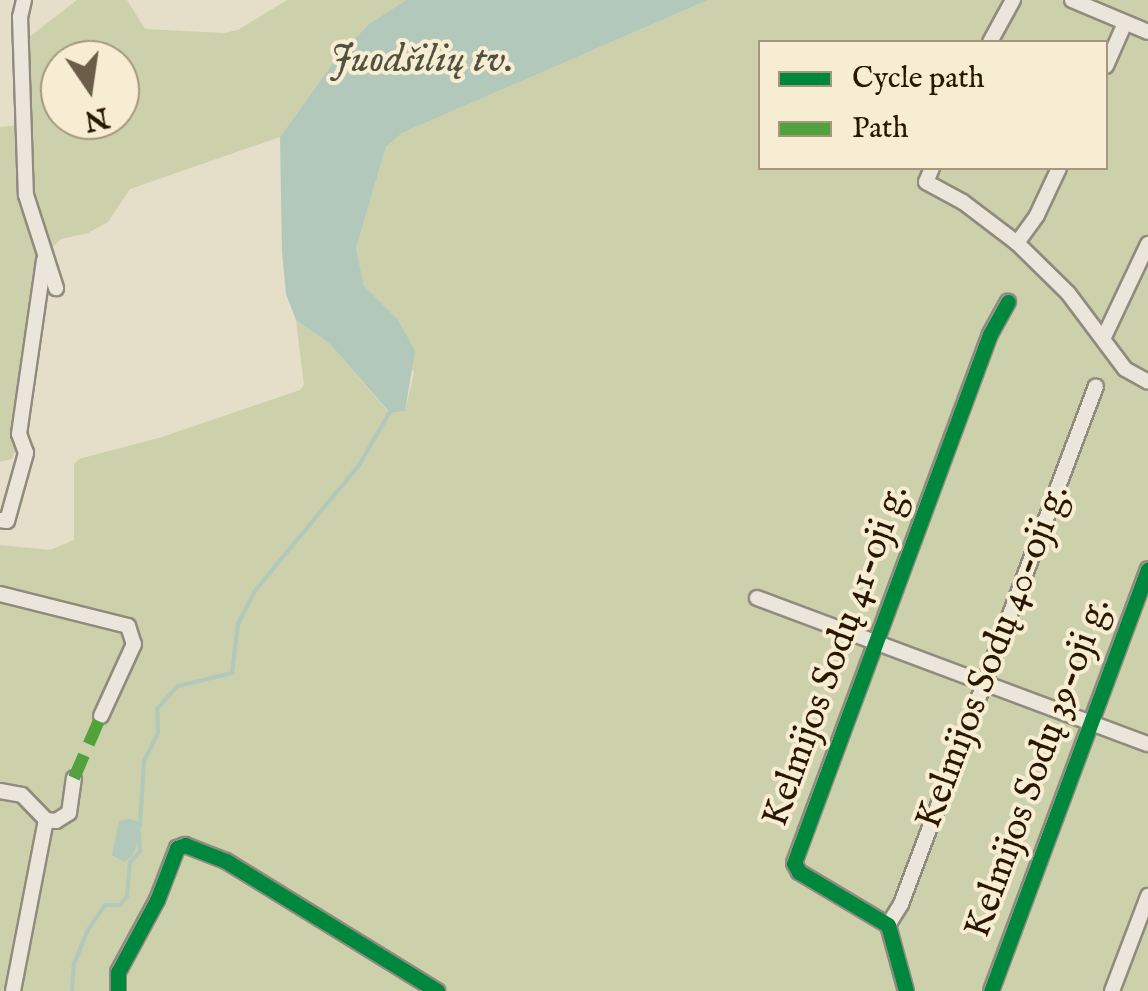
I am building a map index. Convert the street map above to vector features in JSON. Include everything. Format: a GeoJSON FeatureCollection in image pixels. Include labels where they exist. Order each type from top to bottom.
{"type":"FeatureCollection","features":[{"type":"Feature","properties":{"kind":"street"},"geometry":{"type":"LineString","coordinates":[[24,0],[20,17],[26,194],[56,288]]}},
{"type":"Feature","properties":{"kind":"street"},"geometry":{"type":"LineString","coordinates":[[991,40],[1012,0]]}},
{"type":"Feature","properties":{"kind":"street"},"geometry":{"type":"LineString","coordinates":[[1072,0],[1148,32]]}},
{"type":"Feature","properties":{"kind":"street"},"geometry":{"type":"LineString","coordinates":[[1108,61],[1125,23]]}},
{"type":"Feature","properties":{"kind":"street"},"geometry":{"type":"LineString","coordinates":[[1017,243],[1037,215],[1058,170]]}},
{"type":"Feature","properties":{"kind":"street"},"geometry":{"type":"LineString","coordinates":[[929,175],[1017,243],[1104,336],[1125,369],[1148,382]]}},
{"type":"Feature","properties":{"kind":"street"},"geometry":{"type":"LineString","coordinates":[[1104,336],[1148,244]]}},
{"type":"Feature","properties":{"kind":"street"},"geometry":{"type":"LineString","coordinates":[[0,520],[7,522],[26,453],[19,434],[45,254]]}},
{"type":"Feature","properties":{"kind":"street","name":"Kelmijos Sodų 41-oji g."},"geometry":{"type":"LineString","coordinates":[[888,925],[799,872],[794,863],[990,334],[1008,302]]}},
{"type":"Feature","properties":{"kind":"street","name":"Kelmijos Sodų 40-oji g."},"geometry":{"type":"LineString","coordinates":[[888,925],[901,904],[1096,386]]}},
{"type":"Feature","properties":{"kind":"street","name":"Kelmijos Sodų 39-oji g."},"geometry":{"type":"LineString","coordinates":[[991,991],[1148,569]]}},
{"type":"Feature","properties":{"kind":"street"},"geometry":{"type":"LineString","coordinates":[[0,594],[128,626],[134,644],[101,716]]}},
{"type":"Feature","properties":{"kind":"street"},"geometry":{"type":"LineString","coordinates":[[757,598],[1148,744]]}},
{"type":"Feature","properties":{"kind":"street"},"geometry":{"type":"LineString","coordinates":[[46,820],[66,817],[74,778]]}},
{"type":"Feature","properties":{"kind":"street"},"geometry":{"type":"LineString","coordinates":[[0,791],[27,798],[46,820]]}},
{"type":"Feature","properties":{"kind":"street"},"geometry":{"type":"LineString","coordinates":[[9,984],[46,820]]}},
{"type":"Feature","properties":{"kind":"street"},"geometry":{"type":"LineString","coordinates":[[118,991],[118,972],[158,900],[177,848],[186,846],[226,861],[437,991]]}},
{"type":"Feature","properties":{"kind":"street"},"geometry":{"type":"LineString","coordinates":[[1112,991],[1148,896]]}},
{"type":"Feature","properties":{"kind":"street"},"geometry":{"type":"LineString","coordinates":[[888,925],[906,991]]}},
{"type":"Feature","properties":{"kind":"green space"},"geometry":{"type":"Polygon","coordinates":[[[77,0],[127,0],[145,29],[224,33],[238,30],[287,0],[406,0],[369,24],[338,56],[280,137],[130,189],[108,222],[88,233],[61,239],[45,254],[16,449],[12,459],[0,462],[0,127],[31,124],[28,38],[77,0]]]}},
{"type":"Feature","properties":{"kind":"green space"},"geometry":{"type":"Polygon","coordinates":[[[708,0],[1148,0],[1148,991],[0,991],[0,545],[50,550],[74,540],[74,464],[79,459],[162,437],[300,390],[304,385],[296,320],[330,344],[389,413],[405,411],[414,373],[364,286],[356,248],[386,147],[402,133],[708,0]]]}},
{"type":"Feature","properties":{"kind":"water","name":"Juodšilių tv."},"geometry":{"type":"Polygon","coordinates":[[[406,0],[708,0],[402,133],[386,147],[356,248],[364,286],[398,320],[415,351],[405,411],[390,413],[330,344],[296,320],[286,294],[282,252],[280,137],[338,56],[369,24],[406,0]]]}},
{"type":"Feature","properties":{"kind":"water"},"geometry":{"type":"Polygon","coordinates":[[[119,821],[140,822],[141,834],[132,856],[124,862],[112,855],[119,821]]]}},
{"type":"Feature","properties":{"kind":"waterway"},"geometry":{"type":"LineString","coordinates":[[140,825],[144,761],[158,733],[157,709],[178,686],[232,673],[238,624],[254,592],[359,465],[390,412]]}},
{"type":"Feature","properties":{"kind":"waterway"},"geometry":{"type":"LineString","coordinates":[[72,991],[74,964],[88,930],[105,905],[120,905],[127,896],[130,863],[140,851],[139,834]]}},
{"type":"Feature","properties":{"kind":"marked path"},"geometry":{"type":"LineString","coordinates":[[74,778],[101,716]]}},
{"type":"Feature","properties":{"kind":"cycle path"},"geometry":{"type":"LineString","coordinates":[[906,991],[888,925],[799,872],[794,863],[990,334],[1008,302]]}},
{"type":"Feature","properties":{"kind":"cycle path"},"geometry":{"type":"LineString","coordinates":[[991,991],[1148,569]]}},
{"type":"Feature","properties":{"kind":"cycle path"},"geometry":{"type":"LineString","coordinates":[[118,991],[118,972],[157,900],[177,848],[185,845],[226,861],[437,991]]}}]}
